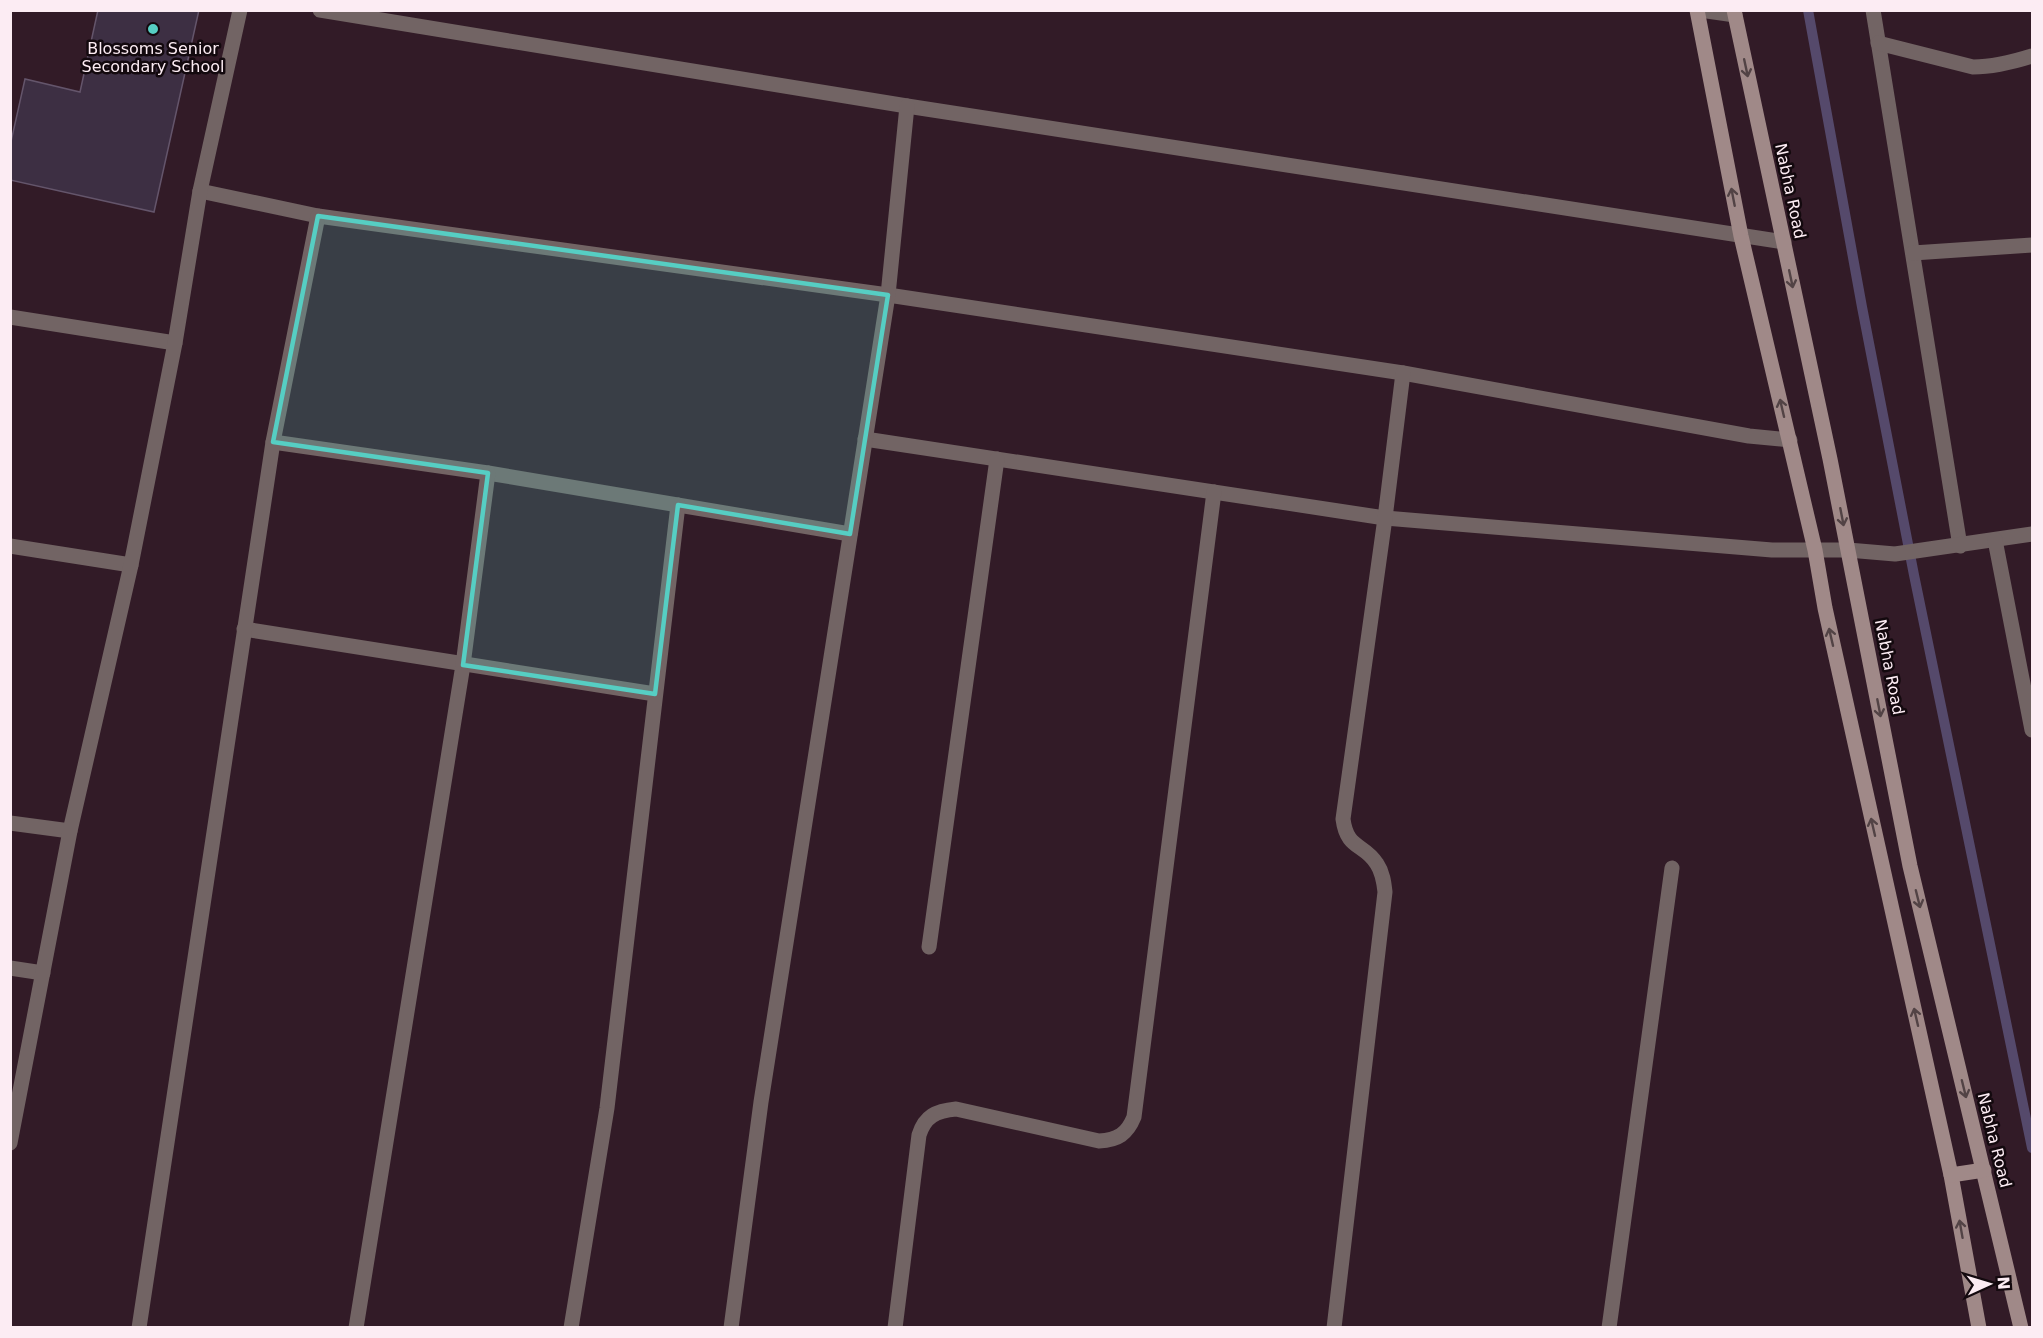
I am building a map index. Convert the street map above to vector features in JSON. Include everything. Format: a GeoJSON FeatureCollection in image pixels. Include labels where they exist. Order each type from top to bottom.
{"type":"FeatureCollection","features":[{"type":"Feature","properties":{"kind":"main road"},"geometry":{"type":"LineString","coordinates":[[1699,10],[1741,236],[1815,550],[1825,608],[1951,1175],[1979,1328]]}},
{"type":"Feature","properties":{"kind":"main road","name":"Nabha Road"},"geometry":{"type":"LineString","coordinates":[[1734,13],[1830,459],[1910,866],[2021,1328]]}},
{"type":"Feature","properties":{"kind":"main road"},"geometry":{"type":"LineString","coordinates":[[1951,1175],[1984,1170]]}},
{"type":"Feature","properties":{"kind":"street"},"geometry":{"type":"LineString","coordinates":[[10,1143],[70,831],[131,565],[175,343],[200,191],[240,10]]}},
{"type":"Feature","properties":{"kind":"street"},"geometry":{"type":"LineString","coordinates":[[320,10],[908,106],[1784,242]]}},
{"type":"Feature","properties":{"kind":"street"},"geometry":{"type":"LineString","coordinates":[[1699,10],[1734,13]]}},
{"type":"Feature","properties":{"kind":"street"},"geometry":{"type":"LineString","coordinates":[[1873,10],[1960,546]]}},
{"type":"Feature","properties":{"kind":"street"},"geometry":{"type":"LineString","coordinates":[[1878,43],[1973,66],[1987,67],[2032,56]]}},
{"type":"Feature","properties":{"kind":"street"},"geometry":{"type":"LineString","coordinates":[[731,1328],[761,1102],[888,295],[908,106]]}},
{"type":"Feature","properties":{"kind":"street"},"geometry":{"type":"LineString","coordinates":[[200,191],[318,216],[888,295],[1403,373],[1749,436],[1790,440]]}},
{"type":"Feature","properties":{"kind":"street"},"geometry":{"type":"LineString","coordinates":[[139,1328],[273,442],[318,216]]}},
{"type":"Feature","properties":{"kind":"street"},"geometry":{"type":"LineString","coordinates":[[1912,253],[2032,245]]}},
{"type":"Feature","properties":{"kind":"street"},"geometry":{"type":"LineString","coordinates":[[10,317],[175,343]]}},
{"type":"Feature","properties":{"kind":"street"},"geometry":{"type":"LineString","coordinates":[[1334,1328],[1385,892],[1379,866],[1345,833],[1343,819],[1403,373]]}},
{"type":"Feature","properties":{"kind":"street"},"geometry":{"type":"LineString","coordinates":[[865,439],[1385,518],[1772,550],[1848,550],[1895,554],[2032,534]]}},
{"type":"Feature","properties":{"kind":"street"},"geometry":{"type":"LineString","coordinates":[[273,442],[489,473],[850,534]]}},
{"type":"Feature","properties":{"kind":"street"},"geometry":{"type":"LineString","coordinates":[[928,947],[997,459]]}},
{"type":"Feature","properties":{"kind":"street"},"geometry":{"type":"LineString","coordinates":[[356,1328],[463,665],[489,473]]}},
{"type":"Feature","properties":{"kind":"street"},"geometry":{"type":"LineString","coordinates":[[895,1328],[919,1135],[926,1119],[941,1111],[956,1109],[1099,1141],[1112,1140],[1124,1134],[1134,1116],[1214,492]]}},
{"type":"Feature","properties":{"kind":"street"},"geometry":{"type":"LineString","coordinates":[[571,1328],[607,1108],[678,505]]}},
{"type":"Feature","properties":{"kind":"street"},"geometry":{"type":"LineString","coordinates":[[1995,540],[2032,730]]}},
{"type":"Feature","properties":{"kind":"street"},"geometry":{"type":"LineString","coordinates":[[10,546],[131,565]]}},
{"type":"Feature","properties":{"kind":"street"},"geometry":{"type":"LineString","coordinates":[[244,629],[655,694]]}},
{"type":"Feature","properties":{"kind":"street"},"geometry":{"type":"LineString","coordinates":[[10,823],[70,831]]}},
{"type":"Feature","properties":{"kind":"street"},"geometry":{"type":"LineString","coordinates":[[1609,1328],[1672,868]]}},
{"type":"Feature","properties":{"kind":"street"},"geometry":{"type":"LineString","coordinates":[[10,968],[43,973]]}},
{"type":"Feature","properties":{"kind":"highlighted area"},"geometry":{"type":"Polygon","coordinates":[[[318,216],[888,295],[850,534],[678,505],[655,694],[463,665],[488,473],[273,442],[318,216]]]}},
{"type":"Feature","properties":{"kind":"building"},"geometry":{"type":"Polygon","coordinates":[[[98,10],[199,10],[154,212],[10,180],[10,146],[25,79],[80,92],[98,10]]]}},
{"type":"Feature","properties":{"kind":"waterway"},"geometry":{"type":"LineString","coordinates":[[1808,10],[1914,575],[2032,1148]]}},
{"type":"Feature","properties":{"kind":"place","name":"Blossoms Senior Secondary School"},"geometry":{"type":"Point","coordinates":[153,29]}}]}
